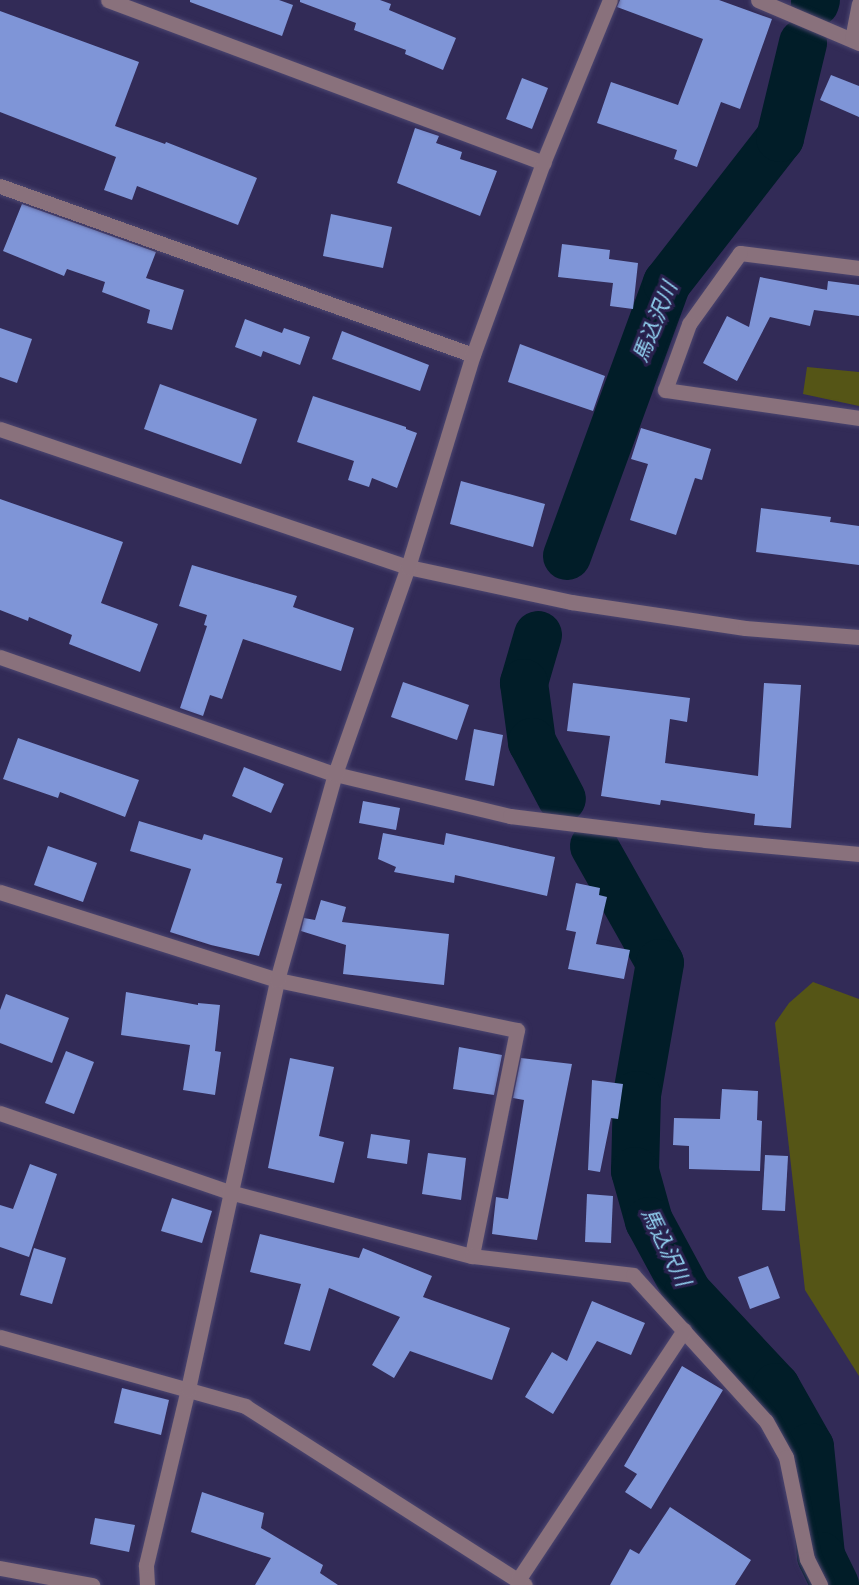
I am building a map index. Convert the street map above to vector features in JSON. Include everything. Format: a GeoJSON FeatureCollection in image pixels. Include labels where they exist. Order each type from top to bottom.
{"type":"FeatureCollection","features":[{"type":"Feature","properties":{"kind":"street"},"geometry":{"type":"LineString","coordinates":[[108,0],[543,163]]}},
{"type":"Feature","properties":{"kind":"street"},"geometry":{"type":"LineString","coordinates":[[147,1585],[146,1564],[188,1389],[229,1192],[277,980],[335,774],[408,567],[473,355],[543,163],[610,0]]}},
{"type":"Feature","properties":{"kind":"street"},"geometry":{"type":"LineString","coordinates":[[758,0],[855,41],[859,4]]}},
{"type":"Feature","properties":{"kind":"street"},"geometry":{"type":"LineString","coordinates":[[0,186],[473,355]]}},
{"type":"Feature","properties":{"kind":"street"},"geometry":{"type":"LineString","coordinates":[[859,268],[740,253],[689,324],[665,390],[859,418]]}},
{"type":"Feature","properties":{"kind":"street"},"geometry":{"type":"LineString","coordinates":[[0,429],[408,567],[571,602],[745,628],[859,638]]}},
{"type":"Feature","properties":{"kind":"street"},"geometry":{"type":"LineString","coordinates":[[0,657],[335,774],[510,816],[705,840],[859,854]]}},
{"type":"Feature","properties":{"kind":"street"},"geometry":{"type":"LineString","coordinates":[[0,892],[277,980],[517,1030],[472,1257]]}},
{"type":"Feature","properties":{"kind":"street"},"geometry":{"type":"LineString","coordinates":[[0,1113],[229,1192],[472,1257],[633,1275],[766,1420],[786,1457],[807,1559],[820,1585]]}},
{"type":"Feature","properties":{"kind":"street"},"geometry":{"type":"LineString","coordinates":[[0,1337],[245,1406],[521,1583],[684,1330]]}},
{"type":"Feature","properties":{"kind":"street"},"geometry":{"type":"LineString","coordinates":[[0,1568],[92,1585]]}},
{"type":"Feature","properties":{"kind":"shaded area"},"geometry":{"type":"Polygon","coordinates":[[[807,367],[859,372],[859,406],[803,394],[807,367]]]}},
{"type":"Feature","properties":{"kind":"shaded area"},"geometry":{"type":"Polygon","coordinates":[[[813,982],[859,999],[859,1376],[805,1290],[775,1023],[789,1003],[813,982]]]}},
{"type":"Feature","properties":{"kind":"building"},"geometry":{"type":"Polygon","coordinates":[[[190,0],[279,0],[293,5],[282,36],[190,2],[190,0]]]}},
{"type":"Feature","properties":{"kind":"building"},"geometry":{"type":"Polygon","coordinates":[[[300,0],[380,0],[391,4],[389,10],[456,38],[443,70],[405,54],[406,50],[354,30],[356,23],[300,2],[300,0]]]}},
{"type":"Feature","properties":{"kind":"building"},"geometry":{"type":"Polygon","coordinates":[[[620,0],[719,0],[772,19],[740,109],[721,102],[697,167],[674,159],[677,150],[597,123],[611,82],[678,105],[703,39],[617,7],[620,0]]]}},
{"type":"Feature","properties":{"kind":"building"},"geometry":{"type":"Polygon","coordinates":[[[0,11],[139,62],[115,126],[165,144],[166,142],[257,178],[238,225],[137,186],[132,200],[104,190],[116,157],[0,112],[0,11]]]}},
{"type":"Feature","properties":{"kind":"building"},"geometry":{"type":"Polygon","coordinates":[[[831,75],[859,86],[859,117],[820,100],[831,75]]]}},
{"type":"Feature","properties":{"kind":"building"},"geometry":{"type":"Polygon","coordinates":[[[522,78],[548,88],[532,129],[506,119],[522,78]]]}},
{"type":"Feature","properties":{"kind":"building"},"geometry":{"type":"Polygon","coordinates":[[[415,128],[439,136],[436,143],[462,152],[460,159],[497,171],[480,216],[397,183],[415,128]]]}},
{"type":"Feature","properties":{"kind":"building"},"geometry":{"type":"Polygon","coordinates":[[[22,204],[156,252],[146,278],[184,290],[172,330],[147,323],[150,310],[102,292],[105,282],[67,269],[64,276],[3,251],[22,204]]]}},
{"type":"Feature","properties":{"kind":"building"},"geometry":{"type":"Polygon","coordinates":[[[331,214],[392,227],[383,268],[323,256],[331,214]]]}},
{"type":"Feature","properties":{"kind":"building"},"geometry":{"type":"Polygon","coordinates":[[[562,244],[610,250],[609,259],[638,263],[633,309],[610,306],[613,283],[558,277],[562,244]]]}},
{"type":"Feature","properties":{"kind":"building"},"geometry":{"type":"Polygon","coordinates":[[[760,277],[827,290],[828,281],[859,285],[859,316],[814,310],[810,326],[770,317],[737,381],[703,363],[727,316],[749,327],[760,277]]]}},
{"type":"Feature","properties":{"kind":"building"},"geometry":{"type":"Polygon","coordinates":[[[245,319],[282,333],[284,328],[310,337],[300,365],[263,351],[261,357],[235,347],[245,319]]]}},
{"type":"Feature","properties":{"kind":"building"},"geometry":{"type":"Polygon","coordinates":[[[0,328],[32,339],[17,383],[0,377],[0,328]]]}},
{"type":"Feature","properties":{"kind":"building"},"geometry":{"type":"Polygon","coordinates":[[[342,331],[429,365],[420,391],[332,359],[342,331]]]}},
{"type":"Feature","properties":{"kind":"building"},"geometry":{"type":"Polygon","coordinates":[[[520,344],[605,376],[593,411],[508,382],[520,344]]]}},
{"type":"Feature","properties":{"kind":"building"},"geometry":{"type":"Polygon","coordinates":[[[160,384],[257,419],[241,464],[144,429],[160,384]]]}},
{"type":"Feature","properties":{"kind":"building"},"geometry":{"type":"Polygon","coordinates":[[[313,396],[406,427],[417,433],[397,488],[372,478],[369,487],[348,480],[354,461],[297,442],[313,396]]]}},
{"type":"Feature","properties":{"kind":"building"},"geometry":{"type":"Polygon","coordinates":[[[641,428],[711,449],[702,480],[695,478],[676,535],[630,520],[648,464],[631,459],[641,428]]]}},
{"type":"Feature","properties":{"kind":"building"},"geometry":{"type":"Polygon","coordinates":[[[461,481],[545,504],[533,547],[450,524],[461,481]]]}},
{"type":"Feature","properties":{"kind":"building"},"geometry":{"type":"Polygon","coordinates":[[[0,499],[123,542],[101,603],[158,624],[140,672],[69,644],[72,635],[29,617],[28,621],[0,610],[0,499]]]}},
{"type":"Feature","properties":{"kind":"building"},"geometry":{"type":"Polygon","coordinates":[[[761,508],[831,517],[830,522],[859,526],[859,565],[756,552],[761,508]]]}},
{"type":"Feature","properties":{"kind":"building"},"geometry":{"type":"Polygon","coordinates":[[[192,565],[297,596],[293,607],[354,628],[341,671],[243,639],[222,699],[210,695],[203,716],[180,708],[207,626],[204,625],[207,615],[179,606],[192,565]]]}},
{"type":"Feature","properties":{"kind":"building"},"geometry":{"type":"Polygon","coordinates":[[[403,682],[469,705],[457,740],[391,717],[403,682]]]}},
{"type":"Feature","properties":{"kind":"building"},"geometry":{"type":"Polygon","coordinates":[[[573,683],[690,698],[687,722],[670,719],[665,763],[758,776],[764,683],[801,685],[791,828],[754,825],[755,814],[661,800],[660,805],[601,796],[610,736],[567,731],[573,683]]]}},
{"type":"Feature","properties":{"kind":"building"},"geometry":{"type":"Polygon","coordinates":[[[474,729],[503,735],[494,786],[465,780],[474,729]]]}},
{"type":"Feature","properties":{"kind":"building"},"geometry":{"type":"Polygon","coordinates":[[[18,738],[139,780],[125,817],[60,792],[58,798],[3,779],[18,738]]]}},
{"type":"Feature","properties":{"kind":"building"},"geometry":{"type":"Polygon","coordinates":[[[244,767],[284,784],[271,813],[232,796],[244,767]]]}},
{"type":"Feature","properties":{"kind":"building"},"geometry":{"type":"Polygon","coordinates":[[[363,801],[400,808],[396,830],[359,823],[363,801]]]}},
{"type":"Feature","properties":{"kind":"building"},"geometry":{"type":"Polygon","coordinates":[[[139,821],[202,840],[204,834],[283,858],[276,883],[282,884],[259,956],[211,945],[170,932],[191,869],[130,851],[139,821]]]}},
{"type":"Feature","properties":{"kind":"building"},"geometry":{"type":"Polygon","coordinates":[[[383,833],[444,845],[446,833],[555,857],[547,896],[455,875],[454,883],[394,872],[396,867],[378,859],[383,833]]]}},
{"type":"Feature","properties":{"kind":"building"},"geometry":{"type":"Polygon","coordinates":[[[48,846],[97,863],[83,902],[34,885],[48,846]]]}},
{"type":"Feature","properties":{"kind":"building"},"geometry":{"type":"Polygon","coordinates":[[[576,883],[600,888],[599,895],[607,897],[596,944],[630,950],[624,979],[568,969],[576,932],[566,930],[576,883]]]}},
{"type":"Feature","properties":{"kind":"building"},"geometry":{"type":"Polygon","coordinates":[[[321,900],[346,907],[342,922],[449,934],[444,985],[343,974],[346,945],[301,931],[304,918],[315,920],[321,900]]]}},
{"type":"Feature","properties":{"kind":"building"},"geometry":{"type":"Polygon","coordinates":[[[126,992],[198,1005],[198,1003],[220,1005],[215,1051],[221,1052],[215,1095],[183,1090],[190,1045],[121,1035],[126,992]]]}},
{"type":"Feature","properties":{"kind":"building"},"geometry":{"type":"Polygon","coordinates":[[[6,994],[69,1018],[52,1063],[0,1043],[0,1010],[6,994]]]}},
{"type":"Feature","properties":{"kind":"building"},"geometry":{"type":"Polygon","coordinates":[[[459,1047],[502,1055],[494,1095],[453,1089],[459,1047]]]}},
{"type":"Feature","properties":{"kind":"building"},"geometry":{"type":"Polygon","coordinates":[[[66,1051],[94,1062],[74,1114],[45,1103],[66,1051]]]}},
{"type":"Feature","properties":{"kind":"building"},"geometry":{"type":"Polygon","coordinates":[[[290,1058],[334,1067],[319,1136],[344,1142],[334,1183],[268,1168],[290,1058]]]}},
{"type":"Feature","properties":{"kind":"building"},"geometry":{"type":"Polygon","coordinates":[[[521,1058],[572,1064],[537,1240],[492,1234],[496,1197],[508,1199],[524,1100],[513,1098],[521,1058]]]}},
{"type":"Feature","properties":{"kind":"building"},"geometry":{"type":"Polygon","coordinates":[[[592,1080],[623,1084],[618,1119],[611,1118],[600,1172],[588,1170],[592,1080]]]}},
{"type":"Feature","properties":{"kind":"building"},"geometry":{"type":"Polygon","coordinates":[[[722,1089],[758,1091],[757,1120],[762,1121],[760,1171],[689,1169],[689,1146],[673,1145],[674,1118],[720,1119],[722,1089]]]}},
{"type":"Feature","properties":{"kind":"building"},"geometry":{"type":"Polygon","coordinates":[[[371,1134],[410,1140],[407,1164],[367,1158],[371,1134]]]}},
{"type":"Feature","properties":{"kind":"building"},"geometry":{"type":"Polygon","coordinates":[[[428,1153],[466,1158],[461,1200],[422,1194],[428,1153]]]}},
{"type":"Feature","properties":{"kind":"building"},"geometry":{"type":"Polygon","coordinates":[[[765,1155],[788,1156],[785,1211],[762,1210],[765,1155]]]}},
{"type":"Feature","properties":{"kind":"building"},"geometry":{"type":"Polygon","coordinates":[[[30,1164],[57,1174],[29,1257],[0,1247],[0,1205],[13,1209],[30,1164]]]}},
{"type":"Feature","properties":{"kind":"building"},"geometry":{"type":"Polygon","coordinates":[[[587,1194],[613,1196],[611,1243],[585,1242],[587,1194]]]}},
{"type":"Feature","properties":{"kind":"building"},"geometry":{"type":"Polygon","coordinates":[[[172,1198],[212,1211],[202,1243],[161,1231],[172,1198]]]}},
{"type":"Feature","properties":{"kind":"building"},"geometry":{"type":"Polygon","coordinates":[[[260,1234],[359,1258],[363,1248],[432,1276],[423,1297],[510,1328],[492,1380],[410,1351],[394,1378],[372,1365],[400,1317],[329,1288],[310,1351],[284,1344],[301,1284],[250,1272],[260,1234]]]}},
{"type":"Feature","properties":{"kind":"building"},"geometry":{"type":"Polygon","coordinates":[[[34,1248],[66,1258],[52,1304],[20,1295],[34,1248]]]}},
{"type":"Feature","properties":{"kind":"building"},"geometry":{"type":"Polygon","coordinates":[[[768,1266],[780,1298],[750,1309],[738,1277],[768,1266]]]}},
{"type":"Feature","properties":{"kind":"building"},"geometry":{"type":"Polygon","coordinates":[[[592,1301],[645,1323],[631,1355],[597,1341],[553,1414],[525,1397],[552,1352],[567,1361],[592,1301]]]}},
{"type":"Feature","properties":{"kind":"building"},"geometry":{"type":"Polygon","coordinates":[[[682,1366],[723,1390],[651,1509],[625,1492],[637,1474],[624,1466],[682,1366]]]}},
{"type":"Feature","properties":{"kind":"building"},"geometry":{"type":"Polygon","coordinates":[[[122,1388],[169,1400],[161,1435],[114,1423],[122,1388]]]}},
{"type":"Feature","properties":{"kind":"building"},"geometry":{"type":"Polygon","coordinates":[[[202,1492],[264,1513],[261,1528],[323,1565],[320,1573],[338,1585],[255,1585],[271,1558],[191,1532],[202,1492]]]}},
{"type":"Feature","properties":{"kind":"building"},"geometry":{"type":"Polygon","coordinates":[[[670,1507],[751,1560],[735,1585],[610,1585],[630,1549],[639,1554],[670,1507]]]}},
{"type":"Feature","properties":{"kind":"building"},"geometry":{"type":"Polygon","coordinates":[[[95,1518],[135,1525],[129,1552],[90,1544],[95,1518]]]}},
{"type":"Feature","properties":{"kind":"waterway","name":"馬込沢川"},"geometry":{"type":"LineString","coordinates":[[567,556],[667,283],[780,138],[803,43]]}},
{"type":"Feature","properties":{"kind":"waterway","name":"馬込沢川"},"geometry":{"type":"LineString","coordinates":[[538,635],[524,683],[532,742],[562,799]]}},
{"type":"Feature","properties":{"kind":"waterway","name":"馬込沢川"},"geometry":{"type":"LineString","coordinates":[[594,846],[660,963],[637,1095],[635,1171],[649,1221],[688,1293],[776,1387],[810,1447],[821,1556],[835,1585]]}}]}
